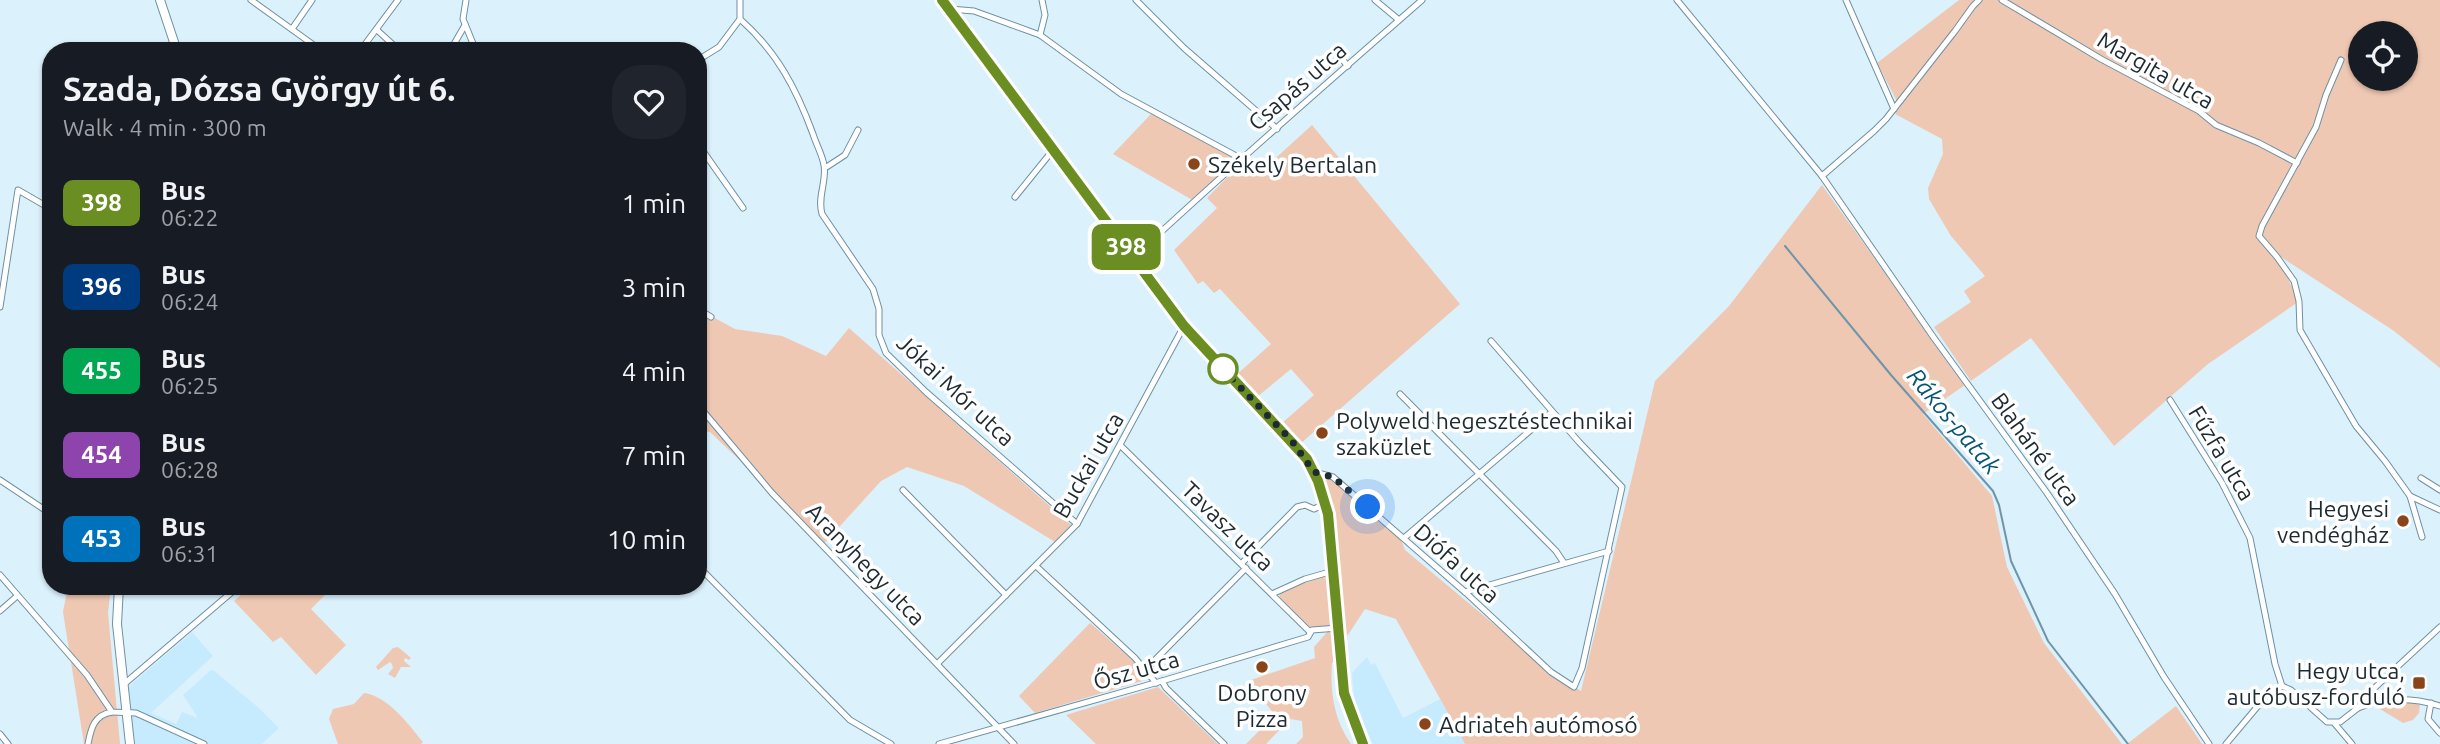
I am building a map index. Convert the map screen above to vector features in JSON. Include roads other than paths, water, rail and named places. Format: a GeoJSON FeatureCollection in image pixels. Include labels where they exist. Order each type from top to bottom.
{"type":"FeatureCollection","features":[{"type":"Feature","properties":{"kind":"main road"},"geometry":{"type":"LineString","coordinates":[[160,0],[174,42]]}},
{"type":"Feature","properties":{"kind":"main road"},"geometry":{"type":"LineString","coordinates":[[942,0],[1184,326],[1292,441],[1314,472],[1326,503],[1344,693],[1363,744]]}},
{"type":"Feature","properties":{"kind":"main road"},"geometry":{"type":"LineString","coordinates":[[118,595],[116,614],[130,744]]}},
{"type":"Feature","properties":{"kind":"street"},"geometry":{"type":"LineString","coordinates":[[251,0],[310,42]]}},
{"type":"Feature","properties":{"kind":"street"},"geometry":{"type":"LineString","coordinates":[[292,29],[312,0]]}},
{"type":"Feature","properties":{"kind":"street"},"geometry":{"type":"LineString","coordinates":[[367,42],[398,0]]}},
{"type":"Feature","properties":{"kind":"street"},"geometry":{"type":"LineString","coordinates":[[466,0],[463,11],[464,25],[471,42]]}},
{"type":"Feature","properties":{"kind":"street"},"geometry":{"type":"LineString","coordinates":[[707,54],[719,47],[740,19],[740,0]]}},
{"type":"Feature","properties":{"kind":"street"},"geometry":{"type":"LineString","coordinates":[[1040,35],[1045,15],[1042,0]]}},
{"type":"Feature","properties":{"kind":"street"},"geometry":{"type":"LineString","coordinates":[[1136,0],[1184,48],[1277,129]]}},
{"type":"Feature","properties":{"kind":"street"},"geometry":{"type":"LineString","coordinates":[[1375,0],[1399,20]]}},
{"type":"Feature","properties":{"kind":"street","name":"Csapás utca"},"geometry":{"type":"LineString","coordinates":[[1134,257],[1240,158],[1277,129],[1422,0]]}},
{"type":"Feature","properties":{"kind":"street","name":"Blaháné utca"},"geometry":{"type":"LineString","coordinates":[[1678,0],[1824,178],[1934,338],[2047,493],[2115,594],[2164,677],[2209,744]]}},
{"type":"Feature","properties":{"kind":"street"},"geometry":{"type":"LineString","coordinates":[[1846,0],[1894,108]]}},
{"type":"Feature","properties":{"kind":"street","name":"Margita utca"},"geometry":{"type":"LineString","coordinates":[[2002,0],[2101,59],[2199,111],[2216,125],[2297,163]]}},
{"type":"Feature","properties":{"kind":"street"},"geometry":{"type":"LineString","coordinates":[[1824,178],[1874,131],[1894,108],[1976,1]]}},
{"type":"Feature","properties":{"kind":"street"},"geometry":{"type":"LineString","coordinates":[[950,9],[974,11],[1040,35],[1121,94],[1240,158]]}},
{"type":"Feature","properties":{"kind":"street","name":"Jókai Mór utca"},"geometry":{"type":"LineString","coordinates":[[740,19],[772,54],[800,99],[825,168],[820,201],[822,214],[873,289],[878,304],[879,335],[886,353],[926,392],[1077,524]]}},
{"type":"Feature","properties":{"kind":"street"},"geometry":{"type":"LineString","coordinates":[[455,42],[464,25]]}},
{"type":"Feature","properties":{"kind":"street"},"geometry":{"type":"LineString","coordinates":[[377,30],[390,42]]}},
{"type":"Feature","properties":{"kind":"street"},"geometry":{"type":"LineString","coordinates":[[1339,56],[1348,66]]}},
{"type":"Feature","properties":{"kind":"street"},"geometry":{"type":"LineString","coordinates":[[2341,60],[2316,127],[2259,236],[2294,281],[2299,301],[2300,330],[2356,426],[2410,496],[2422,537]]}},
{"type":"Feature","properties":{"kind":"street"},"geometry":{"type":"LineString","coordinates":[[825,168],[845,155],[858,130]]}},
{"type":"Feature","properties":{"kind":"street"},"geometry":{"type":"LineString","coordinates":[[1015,197],[1053,150]]}},
{"type":"Feature","properties":{"kind":"street"},"geometry":{"type":"LineString","coordinates":[[707,157],[743,208]]}},
{"type":"Feature","properties":{"kind":"street"},"geometry":{"type":"LineString","coordinates":[[0,307],[18,190],[42,204]]}},
{"type":"Feature","properties":{"kind":"street"},"geometry":{"type":"LineString","coordinates":[[707,315],[711,317]]}},
{"type":"Feature","properties":{"kind":"street","name":"Buckai utca"},"geometry":{"type":"LineString","coordinates":[[938,663],[1077,524],[1184,326]]}},
{"type":"Feature","properties":{"kind":"street"},"geometry":{"type":"LineString","coordinates":[[1465,592],[1609,551],[1622,487],[1491,341]]}},
{"type":"Feature","properties":{"kind":"street"},"geometry":{"type":"LineString","coordinates":[[1399,394],[1556,551],[1564,563]]}},
{"type":"Feature","properties":{"kind":"street","name":"Fűzfa utca"},"geometry":{"type":"LineString","coordinates":[[2170,400],[2222,483],[2250,538],[2275,664],[2282,686]]}},
{"type":"Feature","properties":{"kind":"street"},"geometry":{"type":"LineString","coordinates":[[1404,538],[1552,412]]}},
{"type":"Feature","properties":{"kind":"street","name":"Aranyhegy utca"},"geometry":{"type":"LineString","coordinates":[[707,415],[772,493],[1014,744]]}},
{"type":"Feature","properties":{"kind":"street","name":"Tavasz utca"},"geometry":{"type":"LineString","coordinates":[[1121,446],[1309,631]]}},
{"type":"Feature","properties":{"kind":"street","name":"Diófa utca"},"geometry":{"type":"LineString","coordinates":[[1314,472],[1333,477],[1465,592],[1551,672],[1574,687],[1582,668],[1609,551]]}},
{"type":"Feature","properties":{"kind":"street"},"geometry":{"type":"LineString","coordinates":[[2421,478],[2440,490]]}},
{"type":"Feature","properties":{"kind":"street"},"geometry":{"type":"LineString","coordinates":[[0,480],[42,507]]}},
{"type":"Feature","properties":{"kind":"street"},"geometry":{"type":"LineString","coordinates":[[903,491],[1006,595]]}},
{"type":"Feature","properties":{"kind":"street"},"geometry":{"type":"LineString","coordinates":[[2410,496],[2440,510]]}},
{"type":"Feature","properties":{"kind":"street"},"geometry":{"type":"LineString","coordinates":[[1146,669],[1297,507],[1306,505],[1314,509],[1326,503]]}},
{"type":"Feature","properties":{"kind":"street"},"geometry":{"type":"LineString","coordinates":[[1036,566],[1224,744]]}},
{"type":"Feature","properties":{"kind":"street"},"geometry":{"type":"LineString","coordinates":[[1272,594],[1305,579],[1333,571]]}},
{"type":"Feature","properties":{"kind":"street"},"geometry":{"type":"LineString","coordinates":[[0,575],[87,675],[112,712]]}},
{"type":"Feature","properties":{"kind":"street"},"geometry":{"type":"LineString","coordinates":[[707,575],[850,720],[891,744]]}},
{"type":"Feature","properties":{"kind":"street"},"geometry":{"type":"LineString","coordinates":[[123,685],[228,595]]}},
{"type":"Feature","properties":{"kind":"street"},"geometry":{"type":"LineString","coordinates":[[0,611],[17,596]]}},
{"type":"Feature","properties":{"kind":"street","name":"Ősz utca"},"geometry":{"type":"LineString","coordinates":[[939,744],[1308,637],[1309,631],[1338,628]]}},
{"type":"Feature","properties":{"kind":"street"},"geometry":{"type":"LineString","coordinates":[[2335,724],[2358,708],[2368,694],[2440,628]]}},
{"type":"Feature","properties":{"kind":"street"},"geometry":{"type":"LineString","coordinates":[[2226,744],[2268,694],[2282,686],[2291,690],[2323,719],[2335,724],[2353,744]]}},
{"type":"Feature","properties":{"kind":"street"},"geometry":{"type":"LineString","coordinates":[[2358,708],[2404,698],[2440,706]]}},
{"type":"Feature","properties":{"kind":"street"},"geometry":{"type":"LineString","coordinates":[[2431,703],[2428,719],[2440,733]]}},
{"type":"Feature","properties":{"kind":"street"},"geometry":{"type":"LineString","coordinates":[[88,744],[95,721],[102,714],[112,712],[136,713],[204,744]]}},
{"type":"Feature","properties":{"kind":"street"},"geometry":{"type":"LineString","coordinates":[[0,734],[8,744]]}},
{"type":"Feature","properties":{"kind":"waterway","name":"Rákos-patak"},"geometry":{"type":"LineString","coordinates":[[1785,246],[1891,375],[1993,491],[1999,505],[2011,561],[2048,641],[2128,744]]}},
{"type":"Feature","properties":{"kind":"place","name":"Székely Bertalan"},"geometry":{"type":"Point","coordinates":[1194,164]}},
{"type":"Feature","properties":{"kind":"place","name":"Polyweld hegesztéstechnikai szaküzlet"},"geometry":{"type":"Point","coordinates":[1322,433]}},
{"type":"Feature","properties":{"kind":"place","name":"Hegyesi vendégház"},"geometry":{"type":"Point","coordinates":[2403,521]}},
{"type":"Feature","properties":{"kind":"place","name":"Dobrony Pizza"},"geometry":{"type":"Point","coordinates":[1262,667]}},
{"type":"Feature","properties":{"kind":"place","name":"Hegy utca, autóbusz-forduló"},"geometry":{"type":"Point","coordinates":[2419,683]}},
{"type":"Feature","properties":{"kind":"place","name":"Adriateh autómosó"},"geometry":{"type":"Point","coordinates":[1425,724]}}]}
